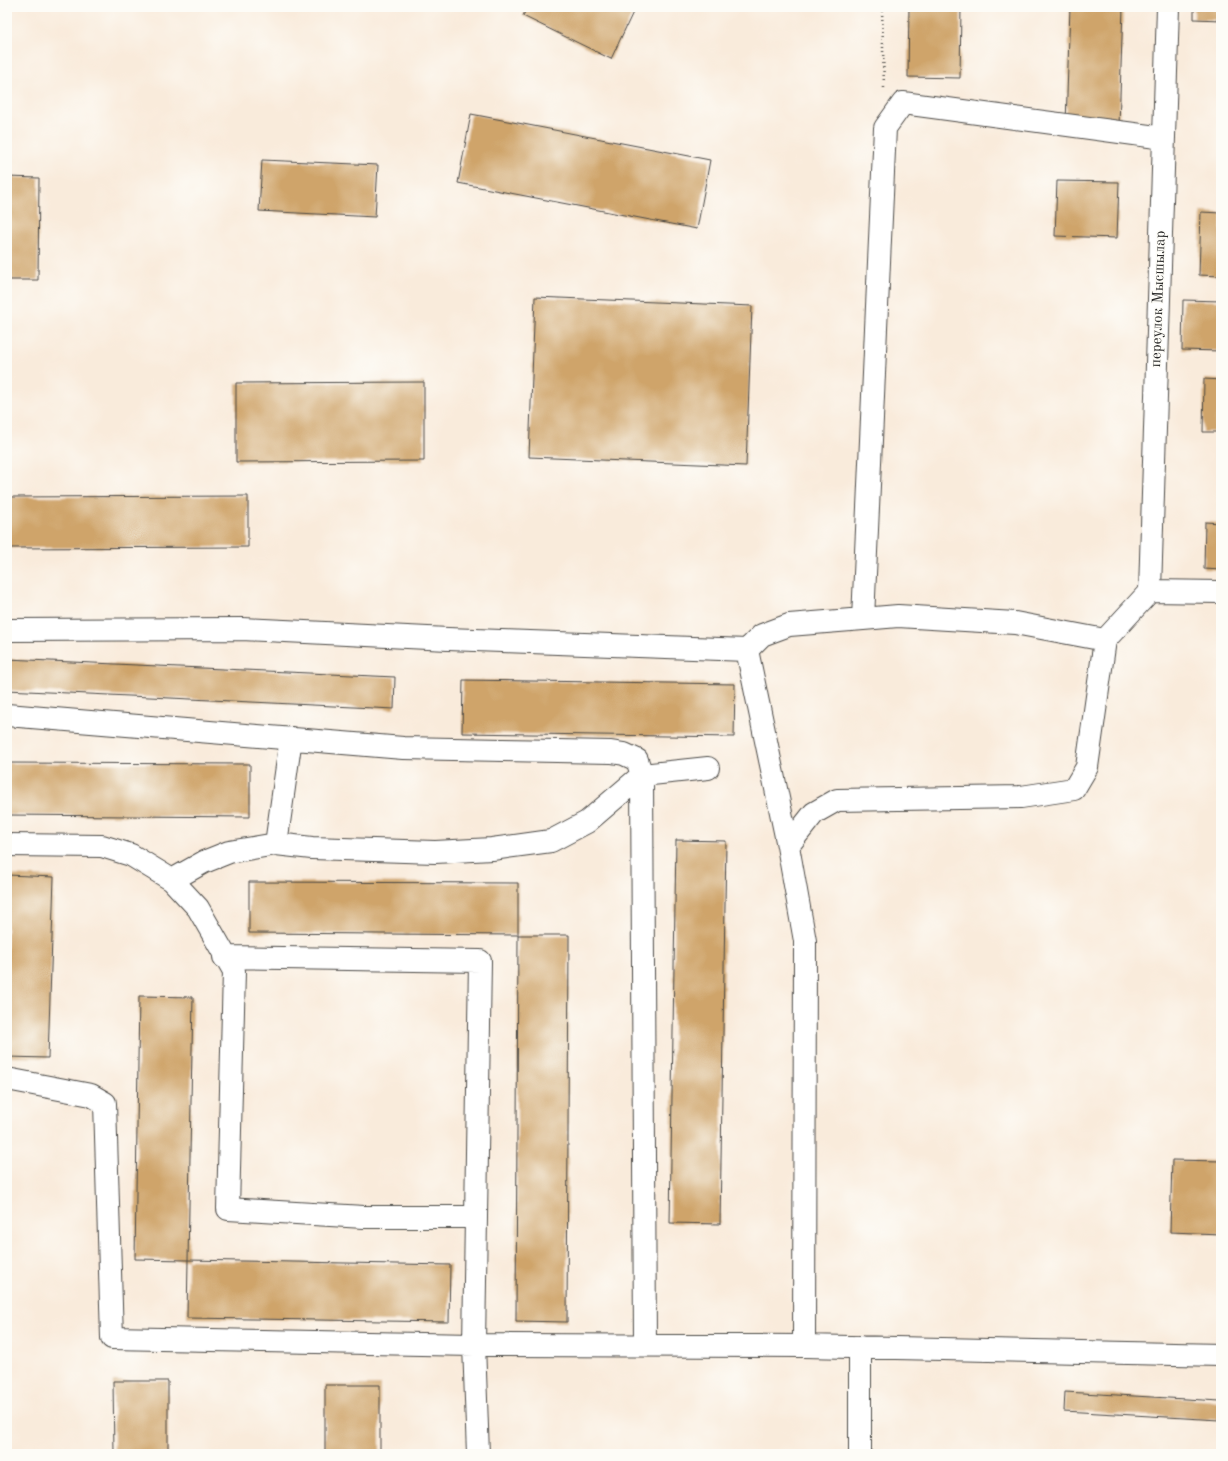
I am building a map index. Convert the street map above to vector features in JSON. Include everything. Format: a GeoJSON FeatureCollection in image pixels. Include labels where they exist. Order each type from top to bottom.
{"type":"FeatureCollection","features":[{"type":"Feature","properties":{"kind":"street","name":"переулок Мысшылар"},"geometry":{"type":"LineString","coordinates":[[1150,591],[1168,7]]}},
{"type":"Feature","properties":{"kind":"street"},"geometry":{"type":"LineString","coordinates":[[863,619],[885,128],[903,103],[1164,138]]}},
{"type":"Feature","properties":{"kind":"street"},"geometry":{"type":"LineString","coordinates":[[788,846],[814,813],[837,800],[1021,797],[1074,789],[1087,767],[1105,640],[1150,591],[1221,592]]}},
{"type":"Feature","properties":{"kind":"street"},"geometry":{"type":"LineString","coordinates":[[7,630],[242,629],[448,639],[747,650],[762,635],[789,626],[898,616],[1016,623],[1105,640]]}},
{"type":"Feature","properties":{"kind":"street"},"geometry":{"type":"LineString","coordinates":[[747,650],[788,846],[805,941],[804,1346]]}},
{"type":"Feature","properties":{"kind":"street"},"geometry":{"type":"LineString","coordinates":[[7,715],[403,748],[611,752],[624,754],[637,760],[642,775],[645,1346]]}},
{"type":"Feature","properties":{"kind":"street"},"geometry":{"type":"LineString","coordinates":[[276,844],[291,738]]}},
{"type":"Feature","properties":{"kind":"street"},"geometry":{"type":"LineString","coordinates":[[172,880],[204,862],[228,852],[276,844],[312,848],[435,852],[492,849],[551,841],[587,822],[642,775],[708,768]]}},
{"type":"Feature","properties":{"kind":"street"},"geometry":{"type":"LineString","coordinates":[[7,845],[102,846],[131,855],[172,880],[198,908],[224,957],[234,971],[228,1209],[364,1217],[476,1217]]}},
{"type":"Feature","properties":{"kind":"street"},"geometry":{"type":"LineString","coordinates":[[224,957],[480,961],[474,1345],[478,1454]]}},
{"type":"Feature","properties":{"kind":"street"},"geometry":{"type":"LineString","coordinates":[[7,1079],[91,1095],[105,1103],[112,1338],[474,1345],[804,1346],[1221,1355]]}},
{"type":"Feature","properties":{"kind":"street"},"geometry":{"type":"LineString","coordinates":[[860,1347],[860,1454]]}},
{"type":"Feature","properties":{"kind":"path"},"geometry":{"type":"LineString","coordinates":[[882,7],[884,90]]}},
{"type":"Feature","properties":{"kind":"building"},"geometry":{"type":"Polygon","coordinates":[[[527,7],[635,8],[611,59],[523,16],[527,7]]]}},
{"type":"Feature","properties":{"kind":"building"},"geometry":{"type":"Polygon","coordinates":[[[909,7],[961,7],[960,78],[908,77],[909,7]]]}},
{"type":"Feature","properties":{"kind":"building"},"geometry":{"type":"Polygon","coordinates":[[[1070,7],[1123,7],[1119,126],[1066,124],[1070,7]]]}},
{"type":"Feature","properties":{"kind":"building"},"geometry":{"type":"Polygon","coordinates":[[[1194,7],[1221,7],[1221,20],[1194,19],[1194,7]]]}},
{"type":"Feature","properties":{"kind":"building"},"geometry":{"type":"Polygon","coordinates":[[[471,114],[710,160],[697,229],[458,183],[471,114]]]}},
{"type":"Feature","properties":{"kind":"building"},"geometry":{"type":"Polygon","coordinates":[[[262,160],[378,165],[375,217],[259,211],[262,160]]]}},
{"type":"Feature","properties":{"kind":"building"},"geometry":{"type":"Polygon","coordinates":[[[7,177],[39,178],[38,280],[7,280],[7,177]]]}},
{"type":"Feature","properties":{"kind":"building"},"geometry":{"type":"Polygon","coordinates":[[[1057,181],[1119,182],[1117,238],[1055,236],[1057,181]]]}},
{"type":"Feature","properties":{"kind":"building"},"geometry":{"type":"Polygon","coordinates":[[[1201,212],[1221,213],[1221,276],[1199,275],[1201,212]]]}},
{"type":"Feature","properties":{"kind":"building"},"geometry":{"type":"Polygon","coordinates":[[[535,297],[752,306],[746,466],[529,457],[535,297]]]}},
{"type":"Feature","properties":{"kind":"building"},"geometry":{"type":"Polygon","coordinates":[[[1183,300],[1221,301],[1221,351],[1182,350],[1183,300]]]}},
{"type":"Feature","properties":{"kind":"building"},"geometry":{"type":"Polygon","coordinates":[[[1204,379],[1221,380],[1221,432],[1203,432],[1204,379]]]}},
{"type":"Feature","properties":{"kind":"building"},"geometry":{"type":"Polygon","coordinates":[[[424,382],[424,461],[236,462],[236,383],[424,382]]]}},
{"type":"Feature","properties":{"kind":"building"},"geometry":{"type":"Polygon","coordinates":[[[248,496],[248,547],[7,548],[7,497],[248,496]]]}},
{"type":"Feature","properties":{"kind":"building"},"geometry":{"type":"Polygon","coordinates":[[[1205,522],[1221,523],[1221,570],[1204,569],[1205,522]]]}},
{"type":"Feature","properties":{"kind":"building"},"geometry":{"type":"Polygon","coordinates":[[[7,659],[395,677],[394,709],[7,690],[7,659]]]}},
{"type":"Feature","properties":{"kind":"building"},"geometry":{"type":"Polygon","coordinates":[[[463,680],[735,684],[734,737],[462,733],[463,680]]]}},
{"type":"Feature","properties":{"kind":"building"},"geometry":{"type":"Polygon","coordinates":[[[7,763],[250,764],[250,817],[7,815],[7,763]]]}},
{"type":"Feature","properties":{"kind":"building"},"geometry":{"type":"Polygon","coordinates":[[[676,840],[726,841],[720,1224],[670,1223],[676,840]]]}},
{"type":"Feature","properties":{"kind":"building"},"geometry":{"type":"Polygon","coordinates":[[[7,875],[54,877],[48,1058],[7,1057],[7,875]]]}},
{"type":"Feature","properties":{"kind":"building"},"geometry":{"type":"Polygon","coordinates":[[[249,882],[518,883],[518,935],[249,933],[249,882]]]}},
{"type":"Feature","properties":{"kind":"building"},"geometry":{"type":"Polygon","coordinates":[[[518,935],[569,935],[567,1322],[516,1321],[518,935]]]}},
{"type":"Feature","properties":{"kind":"building"},"geometry":{"type":"Polygon","coordinates":[[[139,996],[193,997],[188,1260],[135,1259],[139,996]]]}},
{"type":"Feature","properties":{"kind":"building"},"geometry":{"type":"Polygon","coordinates":[[[1172,1160],[1221,1161],[1221,1234],[1170,1232],[1172,1160]]]}},
{"type":"Feature","properties":{"kind":"building"},"geometry":{"type":"Polygon","coordinates":[[[188,1260],[450,1265],[449,1322],[187,1318],[188,1260]]]}},
{"type":"Feature","properties":{"kind":"building"},"geometry":{"type":"Polygon","coordinates":[[[113,1381],[168,1381],[168,1454],[114,1454],[113,1381]]]}},
{"type":"Feature","properties":{"kind":"building"},"geometry":{"type":"Polygon","coordinates":[[[325,1385],[380,1385],[380,1454],[325,1454],[325,1385]]]}},
{"type":"Feature","properties":{"kind":"building"},"geometry":{"type":"Polygon","coordinates":[[[1065,1392],[1220,1401],[1219,1420],[1064,1411],[1065,1392]]]}}]}
